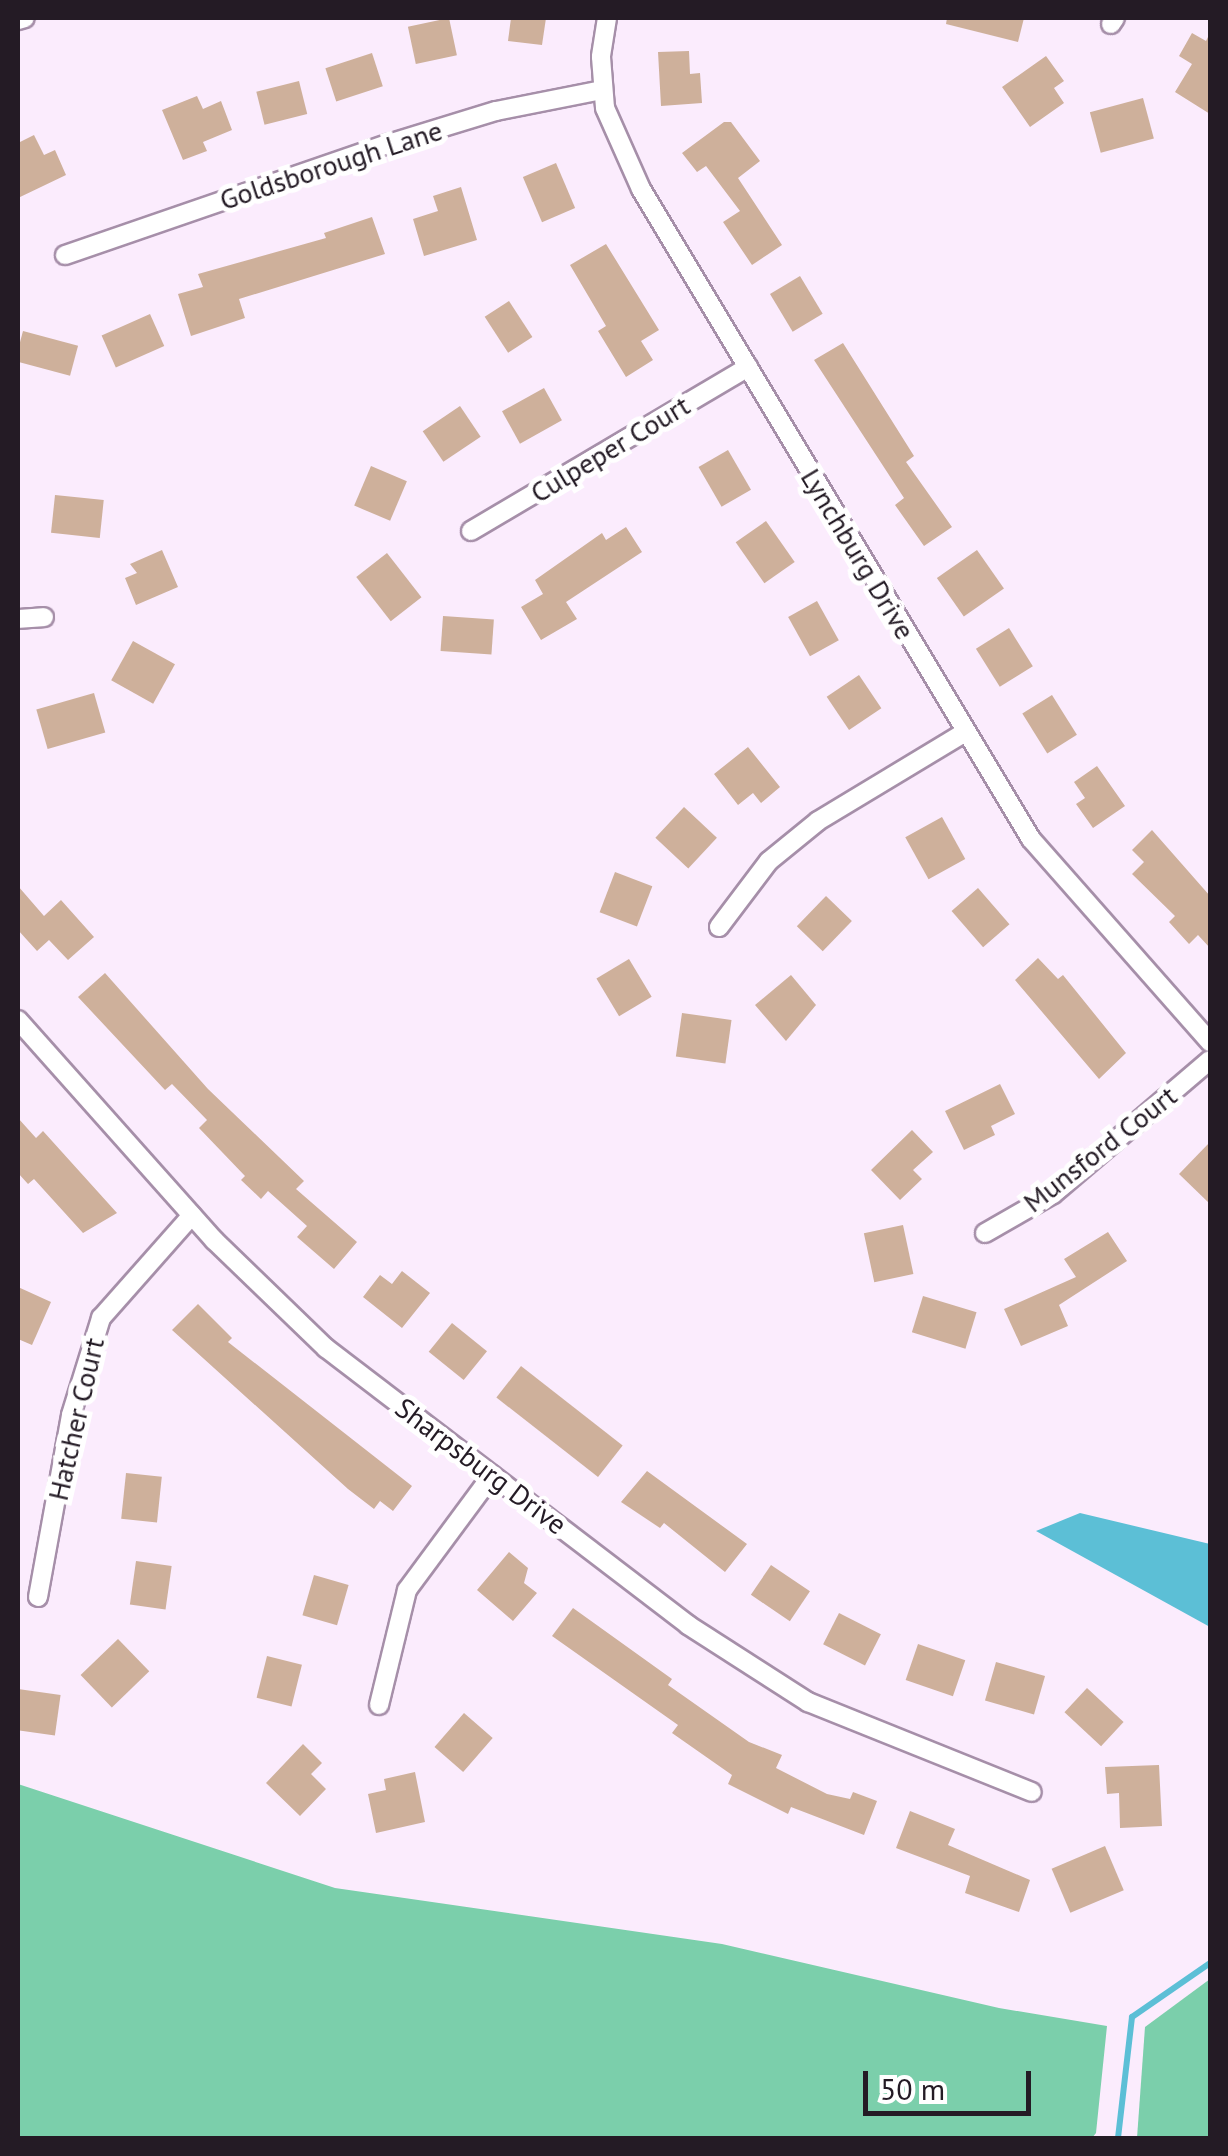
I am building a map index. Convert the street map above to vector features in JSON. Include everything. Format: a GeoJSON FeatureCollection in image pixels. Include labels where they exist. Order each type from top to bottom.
{"type":"FeatureCollection","features":[{"type":"Feature","properties":{"kind":"street","name":"Lynchburg Drive"},"geometry":{"type":"LineString","coordinates":[[607,18],[602,90],[641,189],[964,733],[1032,839],[1210,1042]]}},
{"type":"Feature","properties":{"kind":"street","name":"Goldsborough Lane"},"geometry":{"type":"LineString","coordinates":[[65,255],[388,144],[496,111],[602,90]]}},
{"type":"Feature","properties":{"kind":"street","name":"Culpeper Court"},"geometry":{"type":"LineString","coordinates":[[471,532],[748,367]]}},
{"type":"Feature","properties":{"kind":"street"},"geometry":{"type":"LineString","coordinates":[[18,619],[44,617]]}},
{"type":"Feature","properties":{"kind":"street"},"geometry":{"type":"LineString","coordinates":[[718,927],[769,861],[818,821],[964,733]]}},
{"type":"Feature","properties":{"kind":"street","name":"Sharpsburg Drive"},"geometry":{"type":"LineString","coordinates":[[18,1020],[192,1215],[326,1348],[688,1625],[808,1702],[1032,1792]]}},
{"type":"Feature","properties":{"kind":"street","name":"Munsford Court"},"geometry":{"type":"LineString","coordinates":[[986,1233],[1053,1194],[1210,1060]]}},
{"type":"Feature","properties":{"kind":"street","name":"Hatcher Court"},"geometry":{"type":"LineString","coordinates":[[38,1597],[75,1398],[101,1318],[192,1215]]}},
{"type":"Feature","properties":{"kind":"street"},"geometry":{"type":"LineString","coordinates":[[379,1705],[407,1590],[492,1475]]}},
{"type":"Feature","properties":{"kind":"green space"},"geometry":{"type":"Polygon","coordinates":[[[18,1784],[335,1888],[722,1944],[999,2008],[1107,2026],[1096,2133],[1092,2138],[18,2138],[18,1784]]]}},
{"type":"Feature","properties":{"kind":"green space"},"geometry":{"type":"Polygon","coordinates":[[[1210,1979],[1210,2138],[1137,2138],[1145,2027],[1210,1979]]]}},
{"type":"Feature","properties":{"kind":"water"},"geometry":{"type":"Polygon","coordinates":[[[1080,1513],[1210,1544],[1210,1627],[1036,1531],[1080,1513]]]}},
{"type":"Feature","properties":{"kind":"building"},"geometry":{"type":"Polygon","coordinates":[[[449,18],[457,55],[416,64],[408,27],[449,18]]]}},
{"type":"Feature","properties":{"kind":"building"},"geometry":{"type":"Polygon","coordinates":[[[511,18],[546,18],[542,45],[508,41],[511,18]]]}},
{"type":"Feature","properties":{"kind":"building"},"geometry":{"type":"Polygon","coordinates":[[[947,18],[1024,18],[1018,42],[946,24],[947,18]]]}},
{"type":"Feature","properties":{"kind":"building"},"geometry":{"type":"Polygon","coordinates":[[[1192,33],[1206,41],[1210,33],[1210,114],[1175,92],[1192,64],[1179,56],[1192,33]]]}},
{"type":"Feature","properties":{"kind":"building"},"geometry":{"type":"Polygon","coordinates":[[[689,51],[690,74],[700,73],[702,103],[661,106],[658,52],[689,51]]]}},
{"type":"Feature","properties":{"kind":"building"},"geometry":{"type":"Polygon","coordinates":[[[372,53],[383,86],[336,101],[325,68],[372,53]]]}},
{"type":"Feature","properties":{"kind":"building"},"geometry":{"type":"Polygon","coordinates":[[[1046,56],[1064,81],[1054,88],[1064,103],[1030,127],[1002,87],[1046,56]]]}},
{"type":"Feature","properties":{"kind":"building"},"geometry":{"type":"Polygon","coordinates":[[[299,81],[307,114],[265,125],[256,92],[299,81]]]}},
{"type":"Feature","properties":{"kind":"building"},"geometry":{"type":"Polygon","coordinates":[[[197,96],[203,109],[221,101],[232,130],[203,142],[207,151],[183,160],[162,110],[197,96]]]}},
{"type":"Feature","properties":{"kind":"building"},"geometry":{"type":"Polygon","coordinates":[[[1143,98],[1154,139],[1101,153],[1090,112],[1143,98]]]}},
{"type":"Feature","properties":{"kind":"building"},"geometry":{"type":"Polygon","coordinates":[[[724,122],[731,122],[760,161],[738,178],[782,245],[752,265],[723,222],[740,211],[706,166],[697,172],[682,153],[724,122]]]}},
{"type":"Feature","properties":{"kind":"building"},"geometry":{"type":"Polygon","coordinates":[[[34,135],[44,155],[55,150],[66,175],[18,198],[18,143],[34,135]]]}},
{"type":"Feature","properties":{"kind":"building"},"geometry":{"type":"Polygon","coordinates":[[[556,163],[575,208],[542,222],[523,177],[556,163]]]}},
{"type":"Feature","properties":{"kind":"building"},"geometry":{"type":"Polygon","coordinates":[[[461,187],[477,240],[424,256],[413,219],[438,211],[433,196],[461,187]]]}},
{"type":"Feature","properties":{"kind":"building"},"geometry":{"type":"Polygon","coordinates":[[[372,217],[385,254],[239,299],[245,318],[191,336],[178,294],[203,287],[198,274],[326,238],[324,233],[372,217]]]}},
{"type":"Feature","properties":{"kind":"building"},"geometry":{"type":"Polygon","coordinates":[[[606,244],[659,330],[641,341],[653,360],[626,377],[598,331],[606,326],[570,265],[606,244]]]}},
{"type":"Feature","properties":{"kind":"building"},"geometry":{"type":"Polygon","coordinates":[[[800,276],[823,314],[793,332],[770,294],[800,276]]]}},
{"type":"Feature","properties":{"kind":"building"},"geometry":{"type":"Polygon","coordinates":[[[509,301],[532,337],[508,353],[485,317],[509,301]]]}},
{"type":"Feature","properties":{"kind":"building"},"geometry":{"type":"Polygon","coordinates":[[[150,314],[164,346],[116,368],[102,336],[150,314]]]}},
{"type":"Feature","properties":{"kind":"building"},"geometry":{"type":"Polygon","coordinates":[[[23,331],[78,346],[70,376],[18,362],[23,331]]]}},
{"type":"Feature","properties":{"kind":"building"},"geometry":{"type":"Polygon","coordinates":[[[843,343],[914,456],[906,462],[952,527],[924,546],[895,505],[904,498],[814,360],[843,343]]]}},
{"type":"Feature","properties":{"kind":"building"},"geometry":{"type":"Polygon","coordinates":[[[544,388],[562,420],[520,444],[502,411],[544,388]]]}},
{"type":"Feature","properties":{"kind":"building"},"geometry":{"type":"Polygon","coordinates":[[[460,406],[481,437],[443,462],[423,431],[460,406]]]}},
{"type":"Feature","properties":{"kind":"building"},"geometry":{"type":"Polygon","coordinates":[[[728,450],[751,490],[722,507],[699,467],[728,450]]]}},
{"type":"Feature","properties":{"kind":"building"},"geometry":{"type":"Polygon","coordinates":[[[371,466],[407,481],[390,521],[354,506],[371,466]]]}},
{"type":"Feature","properties":{"kind":"building"},"geometry":{"type":"Polygon","coordinates":[[[55,495],[104,500],[100,538],[51,533],[55,495]]]}},
{"type":"Feature","properties":{"kind":"building"},"geometry":{"type":"Polygon","coordinates":[[[766,521],[795,562],[764,583],[736,542],[766,521]]]}},
{"type":"Feature","properties":{"kind":"building"},"geometry":{"type":"Polygon","coordinates":[[[626,527],[642,552],[566,602],[577,619],[541,640],[521,607],[543,594],[535,580],[602,533],[606,540],[626,527]]]}},
{"type":"Feature","properties":{"kind":"building"},"geometry":{"type":"Polygon","coordinates":[[[162,550],[178,587],[136,605],[125,578],[137,573],[130,564],[162,550]]]}},
{"type":"Feature","properties":{"kind":"building"},"geometry":{"type":"Polygon","coordinates":[[[977,550],[1004,589],[964,617],[937,578],[977,550]]]}},
{"type":"Feature","properties":{"kind":"building"},"geometry":{"type":"Polygon","coordinates":[[[387,553],[421,597],[391,621],[356,577],[387,553]]]}},
{"type":"Feature","properties":{"kind":"building"},"geometry":{"type":"Polygon","coordinates":[[[817,601],[839,640],[810,656],[788,617],[817,601]]]}},
{"type":"Feature","properties":{"kind":"building"},"geometry":{"type":"Polygon","coordinates":[[[443,616],[494,620],[491,654],[441,651],[443,616]]]}},
{"type":"Feature","properties":{"kind":"building"},"geometry":{"type":"Polygon","coordinates":[[[1009,628],[1033,666],[1000,687],[976,649],[1009,628]]]}},
{"type":"Feature","properties":{"kind":"building"},"geometry":{"type":"Polygon","coordinates":[[[133,641],[175,664],[153,704],[111,680],[133,641]]]}},
{"type":"Feature","properties":{"kind":"building"},"geometry":{"type":"Polygon","coordinates":[[[859,675],[881,708],[849,730],[827,697],[859,675]]]}},
{"type":"Feature","properties":{"kind":"building"},"geometry":{"type":"Polygon","coordinates":[[[94,693],[105,732],[48,749],[36,710],[94,693]]]}},
{"type":"Feature","properties":{"kind":"building"},"geometry":{"type":"Polygon","coordinates":[[[1052,695],[1077,735],[1047,753],[1022,714],[1052,695]]]}},
{"type":"Feature","properties":{"kind":"building"},"geometry":{"type":"Polygon","coordinates":[[[748,747],[780,787],[761,803],[753,793],[738,805],[714,774],[748,747]]]}},
{"type":"Feature","properties":{"kind":"building"},"geometry":{"type":"Polygon","coordinates":[[[1097,766],[1125,806],[1093,828],[1076,804],[1085,798],[1074,782],[1097,766]]]}},
{"type":"Feature","properties":{"kind":"building"},"geometry":{"type":"Polygon","coordinates":[[[684,807],[717,838],[688,868],[655,838],[684,807]]]}},
{"type":"Feature","properties":{"kind":"building"},"geometry":{"type":"Polygon","coordinates":[[[942,817],[965,859],[929,879],[905,837],[942,817]]]}},
{"type":"Feature","properties":{"kind":"building"},"geometry":{"type":"Polygon","coordinates":[[[1152,830],[1210,896],[1210,948],[1198,935],[1189,944],[1169,922],[1175,916],[1132,874],[1144,862],[1132,850],[1152,830]]]}},
{"type":"Feature","properties":{"kind":"building"},"geometry":{"type":"Polygon","coordinates":[[[615,872],[652,886],[637,926],[600,912],[615,872]]]}},
{"type":"Feature","properties":{"kind":"building"},"geometry":{"type":"Polygon","coordinates":[[[18,886],[44,916],[61,900],[94,937],[68,960],[49,940],[37,951],[18,930],[18,886]]]}},
{"type":"Feature","properties":{"kind":"building"},"geometry":{"type":"Polygon","coordinates":[[[978,888],[1009,924],[983,947],[952,911],[978,888]]]}},
{"type":"Feature","properties":{"kind":"building"},"geometry":{"type":"Polygon","coordinates":[[[826,896],[852,921],[823,951],[797,926],[826,896]]]}},
{"type":"Feature","properties":{"kind":"building"},"geometry":{"type":"Polygon","coordinates":[[[1038,958],[1058,979],[1063,975],[1126,1053],[1099,1079],[1015,980],[1038,958]]]}},
{"type":"Feature","properties":{"kind":"building"},"geometry":{"type":"Polygon","coordinates":[[[629,959],[652,997],[619,1016],[596,979],[629,959]]]}},
{"type":"Feature","properties":{"kind":"building"},"geometry":{"type":"Polygon","coordinates":[[[105,973],[208,1089],[304,1181],[296,1189],[357,1242],[334,1269],[297,1237],[307,1226],[268,1191],[261,1199],[241,1180],[245,1176],[199,1128],[207,1120],[172,1084],[165,1090],[78,997],[105,973]]]}},
{"type":"Feature","properties":{"kind":"building"},"geometry":{"type":"Polygon","coordinates":[[[791,975],[816,1005],[786,1041],[755,1005],[791,975]]]}},
{"type":"Feature","properties":{"kind":"building"},"geometry":{"type":"Polygon","coordinates":[[[682,1013],[732,1020],[725,1064],[676,1057],[682,1013]]]}},
{"type":"Feature","properties":{"kind":"building"},"geometry":{"type":"Polygon","coordinates":[[[1000,1084],[1015,1114],[991,1126],[995,1135],[964,1150],[945,1111],[1000,1084]]]}},
{"type":"Feature","properties":{"kind":"building"},"geometry":{"type":"Polygon","coordinates":[[[18,1118],[36,1138],[43,1131],[117,1213],[83,1233],[34,1179],[28,1184],[18,1173],[18,1118]]]}},
{"type":"Feature","properties":{"kind":"building"},"geometry":{"type":"Polygon","coordinates":[[[912,1130],[933,1152],[913,1170],[922,1179],[900,1200],[871,1170],[912,1130]]]}},
{"type":"Feature","properties":{"kind":"building"},"geometry":{"type":"Polygon","coordinates":[[[1210,1142],[1210,1204],[1179,1174],[1210,1142]]]}},
{"type":"Feature","properties":{"kind":"building"},"geometry":{"type":"Polygon","coordinates":[[[903,1225],[913,1274],[874,1282],[864,1233],[903,1225]]]}},
{"type":"Feature","properties":{"kind":"building"},"geometry":{"type":"Polygon","coordinates":[[[1108,1232],[1127,1261],[1059,1305],[1068,1326],[1021,1346],[1004,1309],[1076,1277],[1064,1259],[1108,1232]]]}},
{"type":"Feature","properties":{"kind":"building"},"geometry":{"type":"Polygon","coordinates":[[[402,1271],[430,1293],[402,1328],[363,1297],[380,1275],[392,1284],[402,1271]]]}},
{"type":"Feature","properties":{"kind":"building"},"geometry":{"type":"Polygon","coordinates":[[[18,1287],[51,1302],[32,1345],[18,1339],[18,1287]]]}},
{"type":"Feature","properties":{"kind":"building"},"geometry":{"type":"Polygon","coordinates":[[[923,1296],[977,1312],[965,1349],[912,1332],[923,1296]]]}},
{"type":"Feature","properties":{"kind":"building"},"geometry":{"type":"Polygon","coordinates":[[[198,1304],[232,1338],[228,1342],[412,1486],[393,1511],[380,1501],[374,1509],[348,1489],[172,1330],[198,1304]]]}},
{"type":"Feature","properties":{"kind":"building"},"geometry":{"type":"Polygon","coordinates":[[[452,1323],[487,1351],[464,1380],[429,1352],[452,1323]]]}},
{"type":"Feature","properties":{"kind":"building"},"geometry":{"type":"Polygon","coordinates":[[[521,1366],[623,1445],[598,1477],[496,1398],[521,1366]]]}},
{"type":"Feature","properties":{"kind":"building"},"geometry":{"type":"Polygon","coordinates":[[[647,1471],[747,1544],[725,1572],[664,1523],[660,1528],[621,1502],[647,1471]]]}},
{"type":"Feature","properties":{"kind":"building"},"geometry":{"type":"Polygon","coordinates":[[[126,1473],[162,1477],[157,1523],[121,1519],[126,1473]]]}},
{"type":"Feature","properties":{"kind":"building"},"geometry":{"type":"Polygon","coordinates":[[[509,1552],[528,1568],[524,1583],[537,1593],[513,1621],[477,1590],[509,1552]]]}},
{"type":"Feature","properties":{"kind":"building"},"geometry":{"type":"Polygon","coordinates":[[[136,1561],[172,1566],[166,1610],[130,1605],[136,1561]]]}},
{"type":"Feature","properties":{"kind":"building"},"geometry":{"type":"Polygon","coordinates":[[[771,1565],[810,1591],[790,1621],[751,1595],[771,1565]]]}},
{"type":"Feature","properties":{"kind":"building"},"geometry":{"type":"Polygon","coordinates":[[[314,1575],[349,1585],[337,1625],[302,1615],[314,1575]]]}},
{"type":"Feature","properties":{"kind":"building"},"geometry":{"type":"Polygon","coordinates":[[[573,1608],[672,1679],[668,1685],[749,1742],[782,1755],[776,1768],[827,1794],[850,1799],[853,1792],[877,1801],[864,1835],[791,1807],[788,1814],[728,1784],[732,1775],[672,1733],[678,1725],[552,1636],[573,1608]]]}},
{"type":"Feature","properties":{"kind":"building"},"geometry":{"type":"Polygon","coordinates":[[[839,1613],[881,1634],[865,1666],[823,1644],[839,1613]]]}},
{"type":"Feature","properties":{"kind":"building"},"geometry":{"type":"Polygon","coordinates":[[[118,1639],[149,1671],[112,1707],[81,1675],[118,1639]]]}},
{"type":"Feature","properties":{"kind":"building"},"geometry":{"type":"Polygon","coordinates":[[[918,1644],[965,1660],[953,1696],[906,1680],[918,1644]]]}},
{"type":"Feature","properties":{"kind":"building"},"geometry":{"type":"Polygon","coordinates":[[[267,1656],[302,1665],[292,1706],[257,1698],[267,1656]]]}},
{"type":"Feature","properties":{"kind":"building"},"geometry":{"type":"Polygon","coordinates":[[[996,1662],[1045,1676],[1034,1715],[985,1700],[996,1662]]]}},
{"type":"Feature","properties":{"kind":"building"},"geometry":{"type":"Polygon","coordinates":[[[1087,1688],[1124,1722],[1101,1746],[1064,1712],[1087,1688]]]}},
{"type":"Feature","properties":{"kind":"building"},"geometry":{"type":"Polygon","coordinates":[[[18,1689],[61,1695],[55,1736],[18,1730],[18,1689]]]}},
{"type":"Feature","properties":{"kind":"building"},"geometry":{"type":"Polygon","coordinates":[[[464,1713],[493,1738],[463,1772],[434,1747],[464,1713]]]}},
{"type":"Feature","properties":{"kind":"building"},"geometry":{"type":"Polygon","coordinates":[[[303,1744],[322,1763],[311,1774],[326,1789],[300,1816],[266,1783],[303,1744]]]}},
{"type":"Feature","properties":{"kind":"building"},"geometry":{"type":"Polygon","coordinates":[[[1159,1765],[1162,1826],[1120,1828],[1119,1793],[1107,1794],[1105,1767],[1159,1765]]]}},
{"type":"Feature","properties":{"kind":"building"},"geometry":{"type":"Polygon","coordinates":[[[415,1772],[425,1822],[376,1833],[368,1794],[386,1790],[384,1779],[415,1772]]]}},
{"type":"Feature","properties":{"kind":"building"},"geometry":{"type":"Polygon","coordinates":[[[910,1811],[955,1829],[948,1845],[1030,1880],[1019,1912],[965,1893],[970,1876],[896,1848],[910,1811]]]}},
{"type":"Feature","properties":{"kind":"building"},"geometry":{"type":"Polygon","coordinates":[[[1105,1846],[1124,1890],[1070,1913],[1052,1869],[1105,1846]]]}},
{"type":"Feature","properties":{"kind":"waterway"},"geometry":{"type":"LineString","coordinates":[[1118,2138],[1132,2017],[1210,1963]]}}]}
